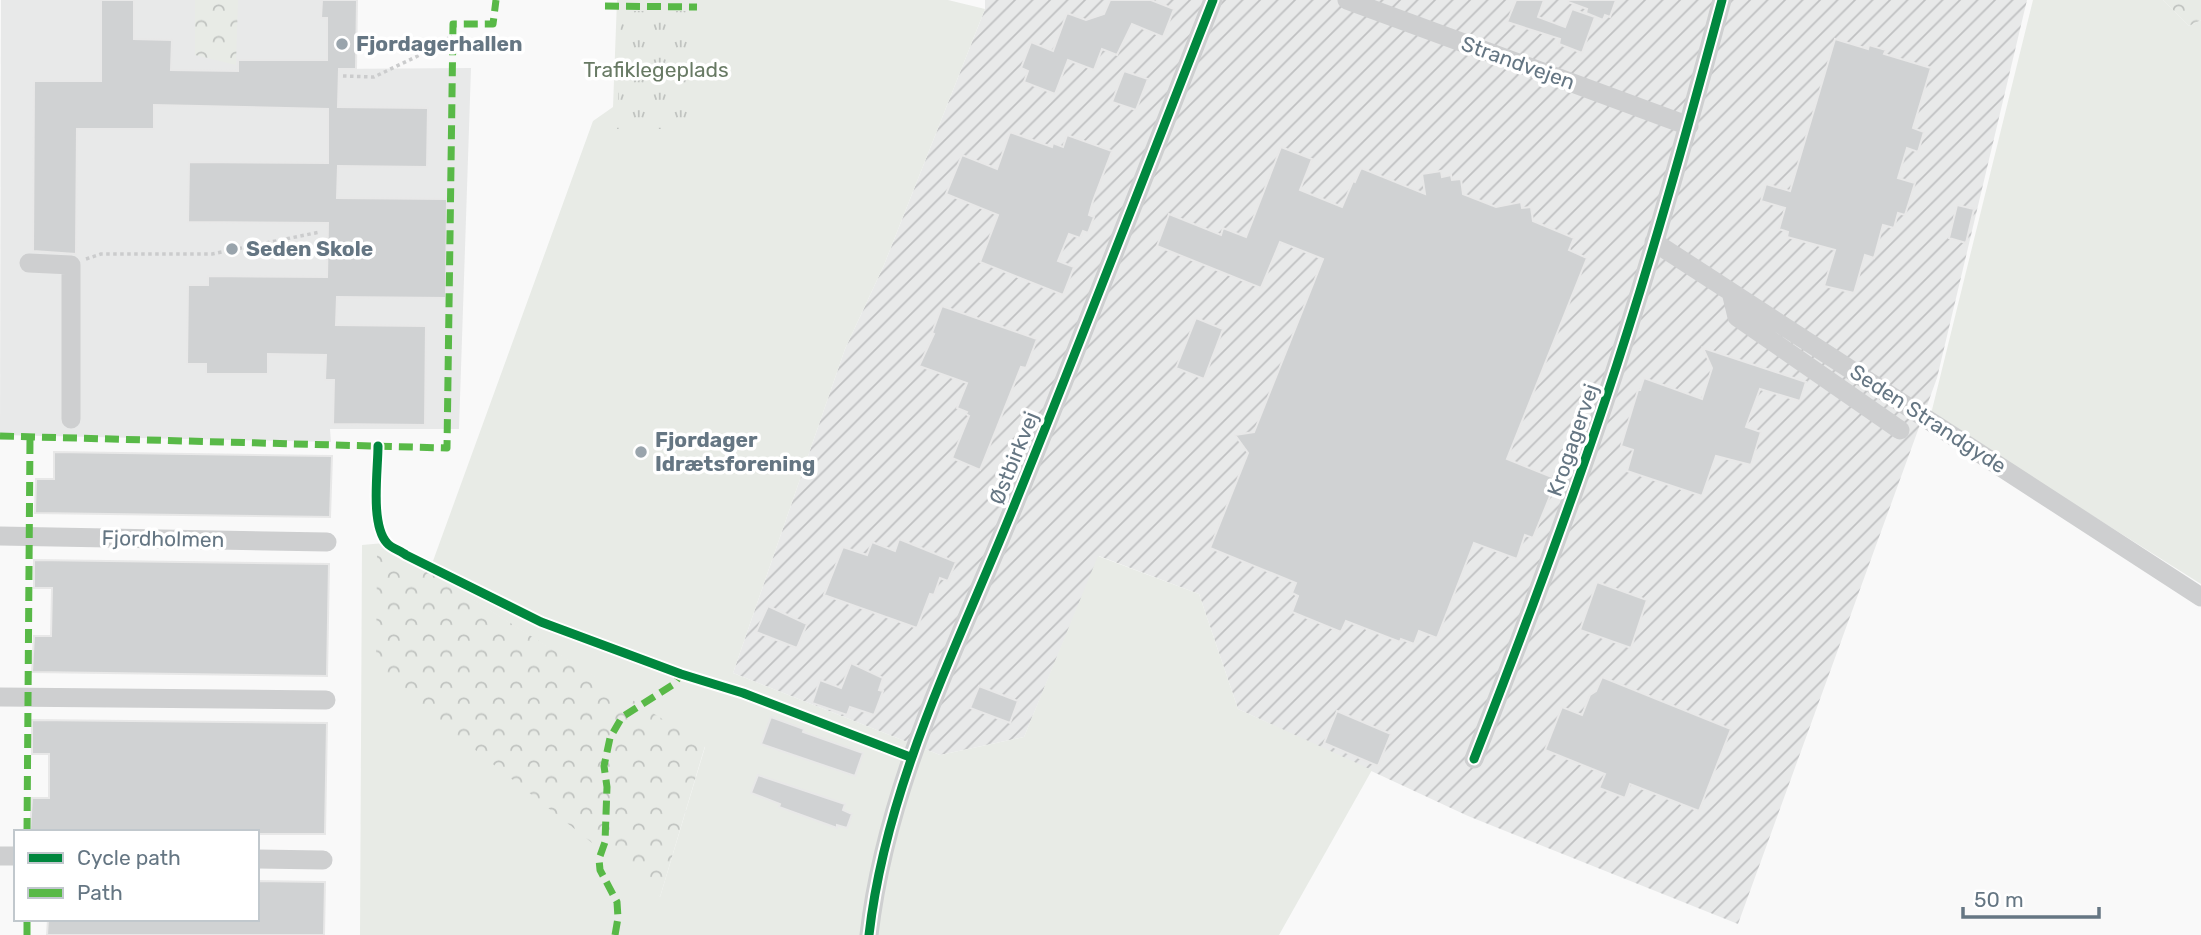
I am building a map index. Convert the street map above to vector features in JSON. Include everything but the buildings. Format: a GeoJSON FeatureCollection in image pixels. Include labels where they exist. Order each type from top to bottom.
{"type":"FeatureCollection","features":[{"type":"Feature","properties":{"kind":"street","name":"Østbirkvej"},"geometry":{"type":"LineString","coordinates":[[869,935],[885,852],[910,757],[1014,506],[1213,0]]}},
{"type":"Feature","properties":{"kind":"street","name":"Strandvejen"},"geometry":{"type":"LineString","coordinates":[[1347,0],[1689,126]]}},
{"type":"Feature","properties":{"kind":"street","name":"Krogagervej"},"geometry":{"type":"LineString","coordinates":[[1474,759],[1548,566],[1605,400],[1689,126],[1722,0]]}},
{"type":"Feature","properties":{"kind":"street","name":"Seden Strandgyde"},"geometry":{"type":"LineString","coordinates":[[1654,242],[2201,597]]}},
{"type":"Feature","properties":{"kind":"street"},"geometry":{"type":"LineString","coordinates":[[29,263],[71,265],[71,419]]}},
{"type":"Feature","properties":{"kind":"street"},"geometry":{"type":"LineString","coordinates":[[1731,292],[1737,317],[1900,430]]}},
{"type":"Feature","properties":{"kind":"street","name":"Fjordholmen"},"geometry":{"type":"LineString","coordinates":[[0,536],[327,541]]}},
{"type":"Feature","properties":{"kind":"street"},"geometry":{"type":"LineString","coordinates":[[0,697],[326,700]]}},
{"type":"Feature","properties":{"kind":"street"},"geometry":{"type":"LineString","coordinates":[[259,859],[323,860]]}},
{"type":"Feature","properties":{"kind":"path"},"geometry":{"type":"LineString","coordinates":[[343,76],[374,77],[453,36]]}},
{"type":"Feature","properties":{"kind":"path"},"geometry":{"type":"LineString","coordinates":[[71,265],[101,254],[212,254],[320,232]]}},
{"type":"Feature","properties":{"kind":"shaded area","name":"Seden Skole"},"geometry":{"type":"Polygon","coordinates":[[[1,0],[322,0],[321,18],[327,18],[327,69],[471,68],[459,429],[330,429],[331,442],[0,435],[1,0]]]}},
{"type":"Feature","properties":{"kind":"shaded area"},"geometry":{"type":"Polygon","coordinates":[[[985,0],[2027,0],[1937,378],[1738,924],[1468,816],[1238,709],[1199,594],[1099,556],[1024,737],[940,755],[733,673],[845,349],[884,265],[985,9],[985,0]]]}},
{"type":"Feature","properties":{"kind":"green space"},"geometry":{"type":"Polygon","coordinates":[[[195,0],[238,0],[236,65],[195,55],[195,0]]]}},
{"type":"Feature","properties":{"kind":"green space","name":"Fjordager Idrætsforening"},"geometry":{"type":"Polygon","coordinates":[[[617,0],[948,0],[985,9],[884,265],[845,349],[733,673],[940,755],[1024,737],[1098,556],[1199,594],[1238,709],[1372,770],[1279,935],[360,935],[362,545],[384,543],[377,555],[660,897],[705,747],[429,572],[593,121],[613,107],[617,0]]]}},
{"type":"Feature","properties":{"kind":"green space"},"geometry":{"type":"Polygon","coordinates":[[[2033,0],[2163,0],[2189,26],[2201,20],[2201,584],[1931,414],[2033,0]]]}},
{"type":"Feature","properties":{"kind":"green space"},"geometry":{"type":"Polygon","coordinates":[[[2163,0],[2201,0],[2201,20],[2189,26],[2163,0]]]}},
{"type":"Feature","properties":{"kind":"green space","name":"Trafiklegeplads"},"geometry":{"type":"Polygon","coordinates":[[[621,11],[693,11],[693,129],[617,129],[621,11]]]}},
{"type":"Feature","properties":{"kind":"green space"},"geometry":{"type":"Polygon","coordinates":[[[384,543],[705,746],[660,897],[376,671],[377,554],[384,543]]]}},
{"type":"Feature","properties":{"kind":"marked path"},"geometry":{"type":"LineString","coordinates":[[0,436],[447,448],[453,24],[493,24],[496,0]]}},
{"type":"Feature","properties":{"kind":"marked path"},"geometry":{"type":"LineString","coordinates":[[605,6],[697,7]]}},
{"type":"Feature","properties":{"kind":"marked path"},"geometry":{"type":"LineString","coordinates":[[27,830],[30,437]]}},
{"type":"Feature","properties":{"kind":"marked path"},"geometry":{"type":"LineString","coordinates":[[615,935],[617,902],[600,870],[599,859],[605,842],[607,787],[604,766],[610,738],[622,717],[674,684],[681,674]]}},
{"type":"Feature","properties":{"kind":"marked path"},"geometry":{"type":"LineString","coordinates":[[27,921],[27,935]]}},
{"type":"Feature","properties":{"kind":"cycle path"},"geometry":{"type":"LineString","coordinates":[[869,935],[891,824],[927,716],[1039,443],[1213,0]]}},
{"type":"Feature","properties":{"kind":"cycle path"},"geometry":{"type":"LineString","coordinates":[[1474,759],[1542,581],[1605,401],[1637,302],[1722,0]]}},
{"type":"Feature","properties":{"kind":"cycle path"},"geometry":{"type":"LineString","coordinates":[[378,446],[378,523],[387,543],[393,548],[541,622],[681,674],[743,693],[910,757]]}},
{"type":"Feature","properties":{"kind":"place","name":"Fjordagerhallen"},"geometry":{"type":"Point","coordinates":[342,44]}},
{"type":"Feature","properties":{"kind":"place","name":"Seden Skole"},"geometry":{"type":"Point","coordinates":[232,249]}},
{"type":"Feature","properties":{"kind":"place","name":"Fjordager Idrætsforening"},"geometry":{"type":"Point","coordinates":[641,452]}}]}
